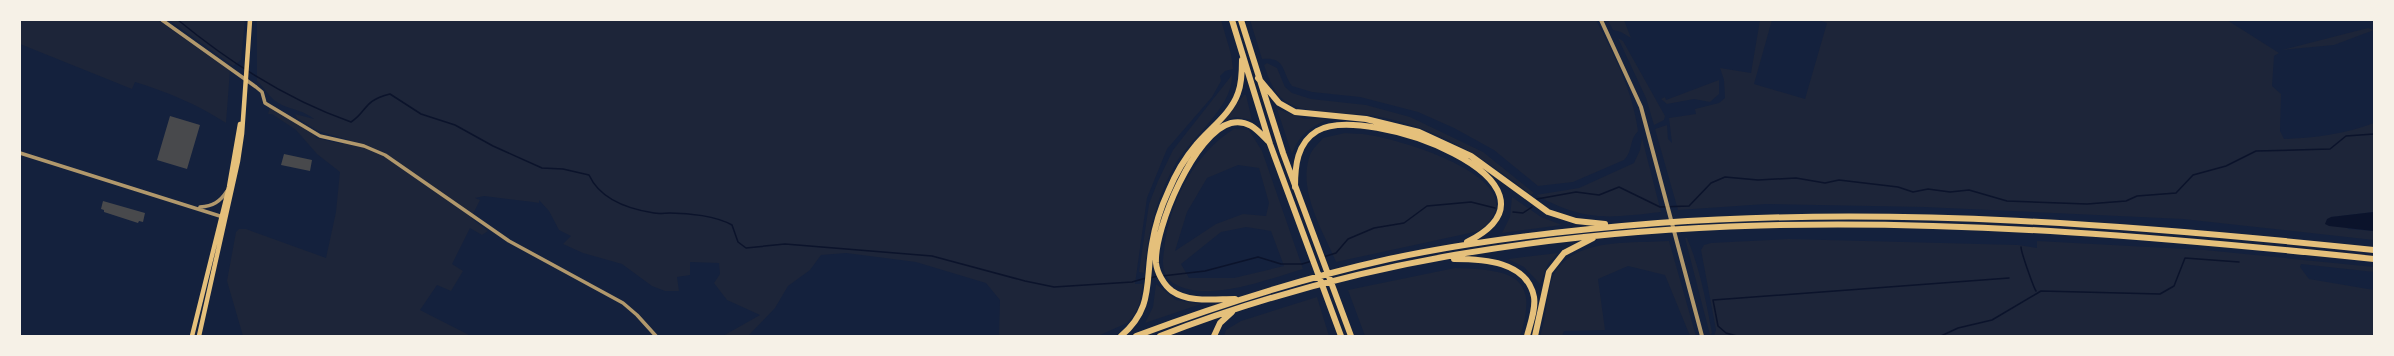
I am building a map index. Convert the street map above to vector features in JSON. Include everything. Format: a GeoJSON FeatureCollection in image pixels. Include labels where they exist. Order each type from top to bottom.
{"type":"FeatureCollection","features":[{"type":"Feature","properties":{"kind":"highway"},"geometry":{"type":"LineString","coordinates":[[1232,20],[1270,144],[1309,253],[1342,336]]}},
{"type":"Feature","properties":{"kind":"highway"},"geometry":{"type":"LineString","coordinates":[[1242,20],[1258,77],[1295,187],[1317,250],[1351,336]]}},
{"type":"Feature","properties":{"kind":"highway"},"geometry":{"type":"LineString","coordinates":[[1121,336],[1138,320],[1142,313],[1148,285],[1157,220],[1168,192],[1180,168],[1195,146],[1234,102],[1241,81],[1241,53]]}},
{"type":"Feature","properties":{"kind":"highway"},"geometry":{"type":"LineString","coordinates":[[1258,77],[1279,103],[1295,112],[1366,119],[1419,132],[1471,156],[1548,212],[1576,221],[1625,226]]}},
{"type":"Feature","properties":{"kind":"highway"},"geometry":{"type":"LineString","coordinates":[[1242,299],[1187,297],[1172,291],[1163,281],[1158,270],[1157,248],[1175,191],[1193,160],[1216,132],[1230,124],[1243,123],[1257,129],[1270,144]]}},
{"type":"Feature","properties":{"kind":"highway"},"geometry":{"type":"LineString","coordinates":[[1295,187],[1298,156],[1303,143],[1316,132],[1325,127],[1348,124],[1369,126],[1397,132],[1423,141],[1450,153],[1481,170],[1489,176],[1501,195],[1500,213],[1493,226],[1485,233],[1461,246]]}},
{"type":"Feature","properties":{"kind":"highway"},"geometry":{"type":"LineString","coordinates":[[1136,336],[1242,299],[1339,271],[1461,246],[1567,231],[1625,226],[1776,217],[1946,217],[2124,227],[2374,250]]}},
{"type":"Feature","properties":{"kind":"highway"},"geometry":{"type":"LineString","coordinates":[[1160,336],[1235,310],[1345,279],[1439,258],[1594,237],[1777,226],[1916,224],[2034,229],[2374,259]]}},
{"type":"Feature","properties":{"kind":"highway"},"geometry":{"type":"LineString","coordinates":[[1534,336],[1550,272],[1564,253],[1594,237]]}},
{"type":"Feature","properties":{"kind":"highway"},"geometry":{"type":"LineString","coordinates":[[1439,258],[1500,264],[1523,276],[1531,288],[1534,298],[1527,336]]}},
{"type":"Feature","properties":{"kind":"highway"},"geometry":{"type":"LineString","coordinates":[[1214,336],[1220,323],[1235,310]]}},
{"type":"Feature","properties":{"kind":"highway"},"geometry":{"type":"LineString","coordinates":[[1336,324],[1337,336]]}},
{"type":"Feature","properties":{"kind":"main road"},"geometry":{"type":"LineString","coordinates":[[192,336],[224,217],[245,97],[250,20]]}},
{"type":"Feature","properties":{"kind":"main road"},"geometry":{"type":"LineString","coordinates":[[198,336],[242,134],[243,112]]}},
{"type":"Feature","properties":{"kind":"street"},"geometry":{"type":"LineString","coordinates":[[162,20],[256,87],[262,92],[265,103],[320,136],[364,146],[384,156],[509,241],[623,303],[637,315],[656,336]]}},
{"type":"Feature","properties":{"kind":"street"},"geometry":{"type":"LineString","coordinates":[[1601,20],[1630,81],[1652,144],[1702,336]]}},
{"type":"Feature","properties":{"kind":"street"},"geometry":{"type":"LineString","coordinates":[[20,153],[224,217]]}},
{"type":"Feature","properties":{"kind":"street"},"geometry":{"type":"LineString","coordinates":[[196,207],[211,206],[218,202],[229,188]]}},
{"type":"Feature","properties":{"kind":"shaded area"},"geometry":{"type":"Polygon","coordinates":[[[20,20],[158,20],[230,70],[226,123],[193,104],[170,94],[135,82],[132,89],[20,44],[20,20]]]}},
{"type":"Feature","properties":{"kind":"shaded area"},"geometry":{"type":"Polygon","coordinates":[[[169,20],[245,20],[241,60],[233,66],[169,20]]]}},
{"type":"Feature","properties":{"kind":"shaded area"},"geometry":{"type":"Polygon","coordinates":[[[257,20],[1221,20],[1231,54],[1233,69],[1225,71],[1220,76],[1221,81],[1212,97],[1167,149],[1147,198],[1135,284],[1143,284],[1139,305],[1134,315],[1127,323],[1098,336],[999,336],[1000,300],[986,283],[916,262],[846,253],[821,255],[810,270],[788,286],[775,308],[748,336],[723,336],[760,315],[727,300],[714,283],[720,274],[719,263],[690,262],[690,275],[677,277],[679,291],[665,291],[652,286],[622,264],[583,253],[563,244],[571,236],[559,230],[549,211],[539,200],[539,203],[484,196],[475,198],[480,200],[471,218],[488,231],[482,235],[470,228],[452,264],[463,271],[451,291],[437,285],[420,310],[471,336],[243,336],[227,281],[236,232],[239,229],[246,229],[326,258],[336,212],[340,172],[317,154],[296,130],[272,114],[268,114],[270,107],[314,133],[316,138],[342,144],[349,140],[318,131],[297,118],[295,114],[314,119],[303,112],[278,103],[257,81],[257,20]]]}},
{"type":"Feature","properties":{"kind":"shaded area"},"geometry":{"type":"Polygon","coordinates":[[[1250,20],[1596,20],[1622,74],[1632,102],[1638,131],[1633,138],[1629,153],[1624,160],[1573,182],[1538,186],[1494,150],[1454,128],[1418,112],[1360,97],[1312,92],[1292,86],[1279,62],[1270,59],[1262,59],[1250,20]]]}},
{"type":"Feature","properties":{"kind":"shaded area"},"geometry":{"type":"Polygon","coordinates":[[[1608,20],[1624,20],[1631,38],[1621,32],[1613,30],[1608,20]]]}},
{"type":"Feature","properties":{"kind":"shaded area"},"geometry":{"type":"Polygon","coordinates":[[[1760,20],[1772,20],[1754,84],[1805,99],[1827,23],[1818,20],[2227,20],[2279,53],[2274,56],[2272,86],[2281,94],[2280,131],[2284,139],[2330,135],[2374,123],[2374,212],[2331,217],[2349,229],[2374,231],[2374,240],[2183,219],[1924,207],[1766,204],[1678,210],[1655,129],[1667,125],[1668,139],[1672,143],[1669,118],[1696,114],[1695,109],[1719,103],[1725,98],[1724,80],[1720,68],[1751,73],[1760,20]]]}},
{"type":"Feature","properties":{"kind":"shaded area"},"geometry":{"type":"Polygon","coordinates":[[[2368,28],[2374,30],[2334,45],[2282,50],[2368,28]]]}},
{"type":"Feature","properties":{"kind":"shaded area"},"geometry":{"type":"Polygon","coordinates":[[[1618,38],[1623,41],[1665,116],[1664,120],[1654,125],[1646,98],[1618,38]]]}},
{"type":"Feature","properties":{"kind":"shaded area"},"geometry":{"type":"Polygon","coordinates":[[[1267,63],[1277,68],[1285,87],[1292,93],[1311,99],[1366,105],[1410,117],[1483,152],[1534,193],[1531,195],[1494,167],[1458,145],[1419,128],[1398,121],[1375,116],[1320,112],[1299,108],[1290,104],[1280,97],[1273,88],[1264,65],[1267,63]]]}},
{"type":"Feature","properties":{"kind":"shaded area"},"geometry":{"type":"Polygon","coordinates":[[[1232,75],[1231,87],[1219,110],[1183,153],[1169,176],[1154,216],[1144,273],[1139,272],[1149,204],[1158,181],[1173,150],[1232,75]]]}},
{"type":"Feature","properties":{"kind":"shaded area"},"geometry":{"type":"Polygon","coordinates":[[[1719,80],[1719,94],[1710,102],[1694,99],[1667,104],[1661,99],[1665,97],[1666,100],[1719,80]]]}},
{"type":"Feature","properties":{"kind":"shaded area"},"geometry":{"type":"Polygon","coordinates":[[[1244,95],[1246,95],[1252,120],[1235,117],[1225,121],[1223,120],[1244,95]]]}},
{"type":"Feature","properties":{"kind":"shaded area"},"geometry":{"type":"Polygon","coordinates":[[[1277,109],[1305,119],[1328,119],[1310,129],[1298,142],[1292,154],[1277,109]]]}},
{"type":"Feature","properties":{"kind":"shaded area"},"geometry":{"type":"Polygon","coordinates":[[[1234,129],[1249,130],[1262,151],[1303,269],[1238,288],[1203,291],[1187,289],[1173,283],[1167,277],[1163,264],[1163,255],[1171,216],[1177,199],[1195,166],[1220,139],[1234,129]],[[1238,165],[1207,178],[1187,212],[1175,251],[1216,224],[1243,214],[1266,216],[1269,203],[1259,168],[1238,165]],[[1246,227],[1221,232],[1181,264],[1189,278],[1234,278],[1284,266],[1271,231],[1246,227]]]}},
{"type":"Feature","properties":{"kind":"shaded area"},"geometry":{"type":"Polygon","coordinates":[[[1345,133],[1366,134],[1410,145],[1462,166],[1482,180],[1494,196],[1495,213],[1479,231],[1336,262],[1313,210],[1307,182],[1307,168],[1311,153],[1323,138],[1345,133]]]}},
{"type":"Feature","properties":{"kind":"shaded area"},"geometry":{"type":"Polygon","coordinates":[[[1642,138],[1661,212],[1626,216],[1597,216],[1569,210],[1536,195],[1579,188],[1634,163],[1640,150],[1642,138]]]}},
{"type":"Feature","properties":{"kind":"shaded area"},"geometry":{"type":"Polygon","coordinates":[[[1512,197],[1541,217],[1562,225],[1502,233],[1510,217],[1512,197]]]}},
{"type":"Feature","properties":{"kind":"shaded area"},"geometry":{"type":"Polygon","coordinates":[[[2374,212],[2374,231],[2329,226],[2325,224],[2327,219],[2331,217],[2374,212]]]}},
{"type":"Feature","properties":{"kind":"shaded area"},"geometry":{"type":"Polygon","coordinates":[[[1685,238],[1687,238],[1696,261],[1712,333],[1710,335],[1685,238]]]}},
{"type":"Feature","properties":{"kind":"shaded area"},"geometry":{"type":"Polygon","coordinates":[[[1789,239],[2018,245],[2037,248],[2037,241],[2205,250],[2374,267],[2374,272],[2301,264],[2300,267],[2309,279],[2374,290],[2374,336],[1714,336],[1716,330],[1701,250],[1704,245],[1711,243],[1789,239]]]}},
{"type":"Feature","properties":{"kind":"shaded area"},"geometry":{"type":"Polygon","coordinates":[[[1669,241],[1696,336],[1690,336],[1665,275],[1628,266],[1598,279],[1605,330],[1564,331],[1562,336],[1540,336],[1544,323],[1551,282],[1559,267],[1570,257],[1601,245],[1669,241]]]}},
{"type":"Feature","properties":{"kind":"shaded area"},"geometry":{"type":"Polygon","coordinates":[[[1558,253],[1548,264],[1540,284],[1524,267],[1508,259],[1558,253]]]}},
{"type":"Feature","properties":{"kind":"shaded area"},"geometry":{"type":"Polygon","coordinates":[[[1455,268],[1474,269],[1504,274],[1515,279],[1523,287],[1526,299],[1525,315],[1520,336],[1365,336],[1348,290],[1455,268]]]}},
{"type":"Feature","properties":{"kind":"shaded area"},"geometry":{"type":"Polygon","coordinates":[[[1156,284],[1176,300],[1201,304],[1145,323],[1153,307],[1156,284]]]}},
{"type":"Feature","properties":{"kind":"shaded area"},"geometry":{"type":"Polygon","coordinates":[[[1317,297],[1329,336],[1224,336],[1226,330],[1241,321],[1317,297]]]}},
{"type":"Feature","properties":{"kind":"building"},"geometry":{"type":"Polygon","coordinates":[[[170,116],[200,125],[187,169],[157,160],[170,116]]]}},
{"type":"Feature","properties":{"kind":"building"},"geometry":{"type":"Polygon","coordinates":[[[284,154],[312,160],[310,171],[281,165],[284,154]]]}},
{"type":"Feature","properties":{"kind":"building"},"geometry":{"type":"Polygon","coordinates":[[[103,201],[145,213],[143,222],[139,221],[138,223],[104,212],[104,210],[101,209],[103,201]]]}},
{"type":"Feature","properties":{"kind":"waterway"},"geometry":{"type":"LineString","coordinates":[[178,20],[197,36],[239,65],[282,91],[328,113],[351,122],[374,100],[390,94],[421,114],[455,125],[493,146],[542,168],[563,169],[589,175],[600,190],[608,197],[625,206],[654,213],[694,214],[726,222],[732,225],[738,242],[746,248],[785,244],[932,256],[1025,281],[1054,287],[1132,282],[1146,278]]}},
{"type":"Feature","properties":{"kind":"waterway"},"geometry":{"type":"LineString","coordinates":[[1537,199],[1576,192],[1599,195],[1619,187],[1660,207],[1689,206],[1711,183],[1725,177],[1758,180],[1796,178],[1825,183],[1839,180],[1898,187],[1913,192],[1928,189],[1950,192],[1969,190],[2007,201],[2087,204],[2126,201],[2137,196],[2176,193],[2193,175],[2226,166],[2256,151],[2330,149],[2346,136],[2374,134]]}},
{"type":"Feature","properties":{"kind":"waterway"},"geometry":{"type":"LineString","coordinates":[[1323,257],[1336,253],[1348,239],[1374,228],[1404,223],[1427,206],[1471,202],[1495,208]]}},
{"type":"Feature","properties":{"kind":"waterway"},"geometry":{"type":"LineString","coordinates":[[1513,212],[1523,213],[1532,207]]}},
{"type":"Feature","properties":{"kind":"waterway"},"geometry":{"type":"LineString","coordinates":[[2021,247],[2027,269],[2036,291]]}},
{"type":"Feature","properties":{"kind":"waterway"},"geometry":{"type":"LineString","coordinates":[[1162,276],[1205,271],[1258,257],[1281,264],[1302,264],[1312,261]]}},
{"type":"Feature","properties":{"kind":"waterway"},"geometry":{"type":"LineString","coordinates":[[1941,336],[1958,328],[1992,320],[2041,291],[2160,294],[2174,286],[2185,258],[2239,262]]}},
{"type":"Feature","properties":{"kind":"waterway"},"geometry":{"type":"LineString","coordinates":[[1150,278],[1158,276]]}},
{"type":"Feature","properties":{"kind":"waterway"},"geometry":{"type":"LineString","coordinates":[[1737,336],[1726,333],[1718,326],[1713,300],[2009,278]]}}]}
